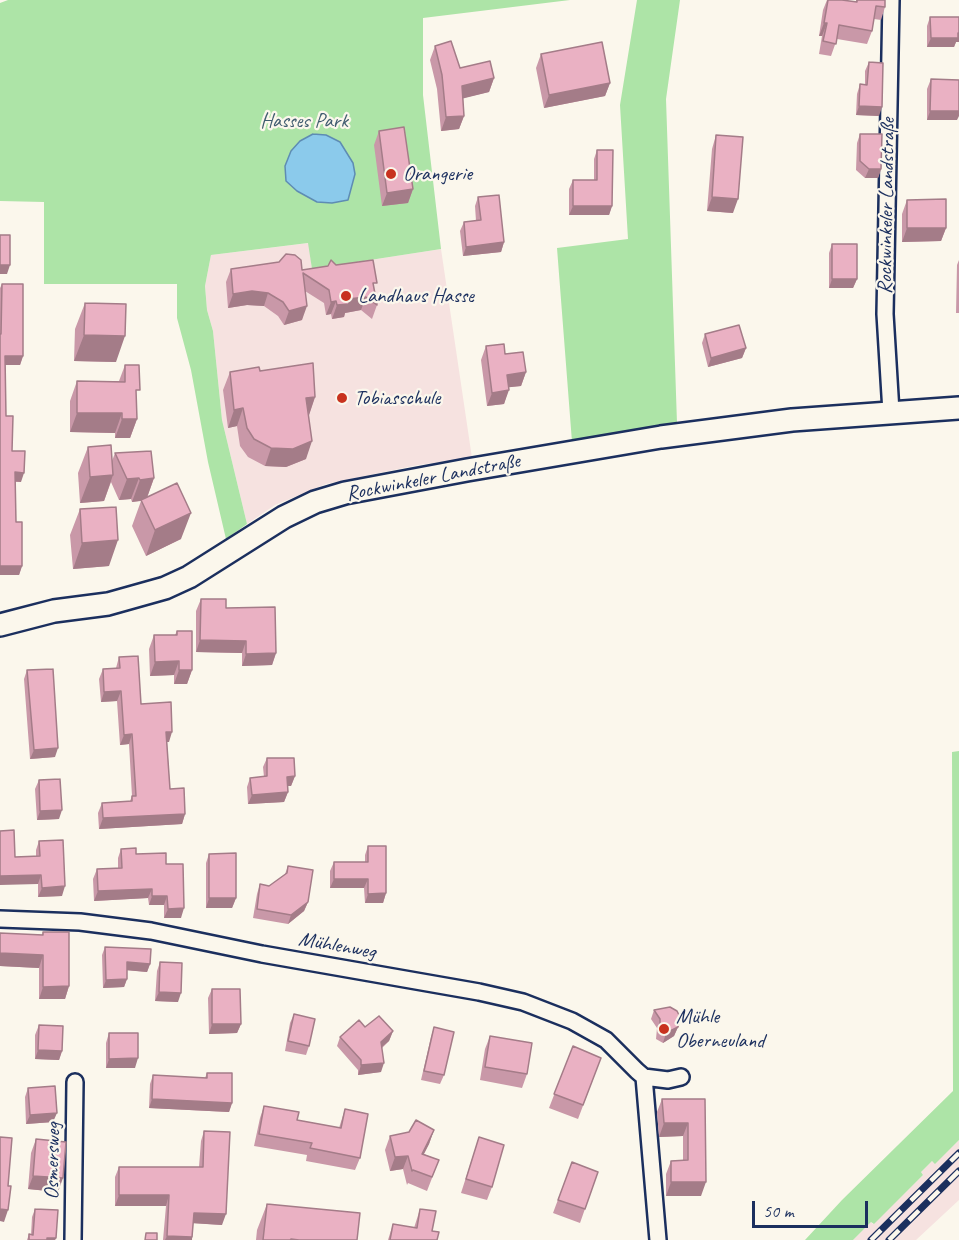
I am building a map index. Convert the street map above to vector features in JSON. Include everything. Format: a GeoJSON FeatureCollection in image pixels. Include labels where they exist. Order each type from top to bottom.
{"type":"FeatureCollection","features":[{"type":"Feature","properties":{"kind":"main road","name":"Rockwinkeler Landstraße"},"geometry":{"type":"LineString","coordinates":[[0,625],[54,611],[108,604],[165,588],[196,573],[284,517],[315,502],[345,493],[661,437],[792,420],[959,408]]}},
{"type":"Feature","properties":{"kind":"street","name":"Rockwinkeler Landstraße"},"geometry":{"type":"LineString","coordinates":[[891,0],[885,314],[891,412]]}},
{"type":"Feature","properties":{"kind":"street","name":"Mühlenweg"},"geometry":{"type":"LineString","coordinates":[[0,919],[80,922],[151,931],[523,1002],[572,1021],[606,1040],[644,1077]]}},
{"type":"Feature","properties":{"kind":"street"},"geometry":{"type":"LineString","coordinates":[[658,1240],[644,1077],[668,1080],[681,1077]]}},
{"type":"Feature","properties":{"kind":"street","name":"Osmersweg"},"geometry":{"type":"LineString","coordinates":[[73,1240],[75,1082]]}},
{"type":"Feature","properties":{"kind":"shaded area","name":"Tobiasschule"},"geometry":{"type":"Polygon","coordinates":[[[309,243],[312,269],[441,249],[472,458],[418,465],[326,484],[275,505],[247,524],[222,420],[213,331],[207,310],[205,286],[211,255],[309,243]]]}},
{"type":"Feature","properties":{"kind":"shaded area"},"geometry":{"type":"Polygon","coordinates":[[[959,1140],[959,1200],[916,1240],[853,1240],[871,1222],[873,1224],[923,1175],[921,1172],[932,1161],[935,1163],[959,1140]]]}},
{"type":"Feature","properties":{"kind":"green space","name":"Hasses Park"},"geometry":{"type":"Polygon","coordinates":[[[8,0],[570,0],[423,18],[423,95],[441,249],[312,269],[308,243],[211,255],[205,286],[207,310],[213,331],[222,420],[247,524],[226,539],[208,462],[191,370],[177,318],[177,284],[44,284],[44,202],[0,201],[0,3],[8,0]]]}},
{"type":"Feature","properties":{"kind":"green space"},"geometry":{"type":"Polygon","coordinates":[[[637,0],[680,0],[666,99],[677,423],[572,442],[557,248],[628,239],[620,105],[637,0]]]}},
{"type":"Feature","properties":{"kind":"green space"},"geometry":{"type":"Polygon","coordinates":[[[959,751],[959,1140],[935,1164],[932,1161],[921,1172],[923,1175],[874,1224],[871,1222],[853,1240],[805,1240],[842,1200],[953,1091],[952,752],[959,751]]]}},
{"type":"Feature","properties":{"kind":"water"},"geometry":{"type":"Polygon","coordinates":[[[313,134],[326,135],[340,142],[353,163],[355,174],[348,200],[332,203],[317,202],[297,191],[286,181],[285,166],[291,151],[300,141],[313,134]]]}},
{"type":"Feature","properties":{"kind":"building"},"geometry":{"type":"Polygon","coordinates":[[[828,0],[857,2],[857,0],[885,0],[885,7],[876,6],[872,31],[839,25],[836,44],[823,41],[828,0]]]}},
{"type":"Feature","properties":{"kind":"building"},"geometry":{"type":"Polygon","coordinates":[[[930,17],[959,17],[958,38],[931,38],[930,17]]]}},
{"type":"Feature","properties":{"kind":"building"},"geometry":{"type":"Polygon","coordinates":[[[451,41],[460,68],[490,61],[494,78],[462,86],[464,116],[446,117],[442,75],[435,46],[451,41]]]}},
{"type":"Feature","properties":{"kind":"building"},"geometry":{"type":"Polygon","coordinates":[[[602,42],[610,83],[549,95],[541,54],[602,42]]]}},
{"type":"Feature","properties":{"kind":"building"},"geometry":{"type":"Polygon","coordinates":[[[869,62],[883,63],[882,107],[859,106],[860,84],[867,85],[869,62]]]}},
{"type":"Feature","properties":{"kind":"building"},"geometry":{"type":"Polygon","coordinates":[[[931,79],[959,80],[959,111],[930,111],[931,79]]]}},
{"type":"Feature","properties":{"kind":"building"},"geometry":{"type":"Polygon","coordinates":[[[404,127],[413,189],[387,193],[379,131],[404,127]]]}},
{"type":"Feature","properties":{"kind":"building"},"geometry":{"type":"Polygon","coordinates":[[[860,134],[882,134],[881,169],[869,169],[860,161],[860,134]]]}},
{"type":"Feature","properties":{"kind":"building"},"geometry":{"type":"Polygon","coordinates":[[[716,135],[743,137],[738,199],[712,197],[716,135]]]}},
{"type":"Feature","properties":{"kind":"building"},"geometry":{"type":"Polygon","coordinates":[[[597,150],[613,150],[612,206],[573,206],[573,180],[597,180],[597,150]]]}},
{"type":"Feature","properties":{"kind":"building"},"geometry":{"type":"Polygon","coordinates":[[[499,195],[504,242],[466,247],[464,222],[481,220],[478,197],[499,195]]]}},
{"type":"Feature","properties":{"kind":"building"},"geometry":{"type":"Polygon","coordinates":[[[946,199],[946,228],[907,228],[907,200],[946,199]]]}},
{"type":"Feature","properties":{"kind":"building"},"geometry":{"type":"Polygon","coordinates":[[[0,235],[10,235],[10,265],[0,265],[0,235]]]}},
{"type":"Feature","properties":{"kind":"building"},"geometry":{"type":"Polygon","coordinates":[[[832,244],[857,244],[857,279],[832,279],[832,244]]]}},
{"type":"Feature","properties":{"kind":"building"},"geometry":{"type":"Polygon","coordinates":[[[286,254],[295,255],[301,260],[302,270],[328,266],[331,260],[336,265],[373,260],[377,283],[373,283],[377,305],[366,297],[348,299],[349,304],[337,305],[336,301],[331,302],[329,290],[303,273],[307,306],[289,311],[283,302],[268,293],[252,291],[233,294],[231,269],[279,262],[286,254]]]}},
{"type":"Feature","properties":{"kind":"building"},"geometry":{"type":"Polygon","coordinates":[[[2,284],[23,284],[23,356],[5,356],[6,416],[13,416],[12,451],[25,451],[24,473],[15,472],[16,522],[22,522],[22,566],[0,566],[2,284]]]}},
{"type":"Feature","properties":{"kind":"building"},"geometry":{"type":"Polygon","coordinates":[[[85,303],[126,304],[125,336],[84,335],[85,303]]]}},
{"type":"Feature","properties":{"kind":"building"},"geometry":{"type":"Polygon","coordinates":[[[739,325],[746,348],[711,358],[705,334],[739,325]]]}},
{"type":"Feature","properties":{"kind":"building"},"geometry":{"type":"Polygon","coordinates":[[[504,344],[505,354],[523,352],[526,372],[507,375],[509,390],[492,393],[486,346],[504,344]]]}},
{"type":"Feature","properties":{"kind":"building"},"geometry":{"type":"Polygon","coordinates":[[[313,363],[315,397],[306,398],[312,441],[293,449],[271,448],[254,439],[247,428],[243,408],[234,410],[230,372],[259,367],[260,371],[313,363]]]}},
{"type":"Feature","properties":{"kind":"building"},"geometry":{"type":"Polygon","coordinates":[[[125,365],[139,365],[140,390],[136,390],[137,419],[122,419],[122,413],[77,413],[77,381],[125,382],[125,365]]]}},
{"type":"Feature","properties":{"kind":"building"},"geometry":{"type":"Polygon","coordinates":[[[111,445],[113,475],[90,477],[88,447],[111,445]]]}},
{"type":"Feature","properties":{"kind":"building"},"geometry":{"type":"Polygon","coordinates":[[[151,451],[154,478],[127,479],[115,453],[151,451]]]}},
{"type":"Feature","properties":{"kind":"building"},"geometry":{"type":"Polygon","coordinates":[[[177,483],[191,513],[155,530],[141,500],[177,483]]]}},
{"type":"Feature","properties":{"kind":"building"},"geometry":{"type":"Polygon","coordinates":[[[116,507],[118,540],[82,543],[80,509],[116,507]]]}},
{"type":"Feature","properties":{"kind":"building"},"geometry":{"type":"Polygon","coordinates":[[[201,599],[226,599],[226,608],[275,607],[276,653],[246,654],[246,641],[200,640],[201,599]]]}},
{"type":"Feature","properties":{"kind":"building"},"geometry":{"type":"Polygon","coordinates":[[[177,631],[192,631],[192,670],[179,670],[179,661],[155,662],[154,635],[177,635],[177,631]]]}},
{"type":"Feature","properties":{"kind":"building"},"geometry":{"type":"Polygon","coordinates":[[[138,656],[141,704],[171,702],[172,732],[166,732],[170,789],[184,788],[185,814],[103,818],[102,803],[132,801],[132,796],[136,796],[132,734],[124,735],[121,691],[104,692],[103,669],[120,668],[119,657],[138,656]]]}},
{"type":"Feature","properties":{"kind":"building"},"geometry":{"type":"Polygon","coordinates":[[[53,669],[58,748],[34,750],[27,670],[53,669]]]}},
{"type":"Feature","properties":{"kind":"building"},"geometry":{"type":"Polygon","coordinates":[[[267,758],[294,758],[295,776],[287,777],[288,792],[252,795],[250,778],[267,776],[267,758]]]}},
{"type":"Feature","properties":{"kind":"building"},"geometry":{"type":"Polygon","coordinates":[[[60,779],[62,810],[40,811],[39,780],[60,779]]]}},
{"type":"Feature","properties":{"kind":"building"},"geometry":{"type":"Polygon","coordinates":[[[14,830],[15,857],[40,856],[39,841],[63,840],[65,886],[42,888],[41,875],[0,876],[0,831],[14,830]]]}},
{"type":"Feature","properties":{"kind":"building"},"geometry":{"type":"Polygon","coordinates":[[[368,846],[386,846],[386,893],[368,894],[368,879],[334,879],[334,862],[368,862],[368,846]]]}},
{"type":"Feature","properties":{"kind":"building"},"geometry":{"type":"Polygon","coordinates":[[[136,848],[136,854],[166,853],[166,864],[183,864],[184,908],[168,909],[167,896],[152,896],[152,889],[98,891],[97,869],[122,868],[121,849],[136,848]]]}},
{"type":"Feature","properties":{"kind":"building"},"geometry":{"type":"Polygon","coordinates":[[[236,853],[236,898],[209,898],[209,854],[236,853]]]}},
{"type":"Feature","properties":{"kind":"building"},"geometry":{"type":"Polygon","coordinates":[[[288,866],[313,870],[308,902],[291,915],[257,909],[260,884],[269,886],[287,873],[288,866]]]}},
{"type":"Feature","properties":{"kind":"building"},"geometry":{"type":"Polygon","coordinates":[[[43,932],[69,932],[69,986],[43,987],[43,955],[0,953],[0,933],[43,935],[43,932]]]}},
{"type":"Feature","properties":{"kind":"building"},"geometry":{"type":"Polygon","coordinates":[[[105,947],[151,949],[150,964],[127,962],[127,979],[106,980],[105,947]]]}},
{"type":"Feature","properties":{"kind":"building"},"geometry":{"type":"Polygon","coordinates":[[[160,962],[182,963],[181,993],[159,992],[160,962]]]}},
{"type":"Feature","properties":{"kind":"building"},"geometry":{"type":"Polygon","coordinates":[[[212,989],[240,989],[241,1024],[212,1024],[212,989]]]}},
{"type":"Feature","properties":{"kind":"building"},"geometry":{"type":"Polygon","coordinates":[[[670,1007],[677,1011],[680,1017],[678,1027],[666,1033],[660,1030],[660,1019],[654,1010],[670,1007]]]}},
{"type":"Feature","properties":{"kind":"building"},"geometry":{"type":"Polygon","coordinates":[[[294,1014],[315,1019],[309,1046],[288,1041],[294,1014]]]}},
{"type":"Feature","properties":{"kind":"building"},"geometry":{"type":"Polygon","coordinates":[[[379,1016],[393,1031],[381,1042],[384,1063],[361,1065],[361,1060],[340,1037],[359,1020],[365,1027],[379,1016]]]}},
{"type":"Feature","properties":{"kind":"building"},"geometry":{"type":"Polygon","coordinates":[[[39,1025],[63,1026],[62,1051],[38,1050],[39,1025]]]}},
{"type":"Feature","properties":{"kind":"building"},"geometry":{"type":"Polygon","coordinates":[[[434,1027],[454,1032],[444,1075],[424,1071],[434,1027]]]}},
{"type":"Feature","properties":{"kind":"building"},"geometry":{"type":"Polygon","coordinates":[[[109,1033],[138,1033],[138,1058],[109,1059],[109,1033]]]}},
{"type":"Feature","properties":{"kind":"building"},"geometry":{"type":"Polygon","coordinates":[[[490,1036],[532,1043],[527,1074],[485,1067],[490,1036]]]}},
{"type":"Feature","properties":{"kind":"building"},"geometry":{"type":"Polygon","coordinates":[[[573,1046],[601,1058],[583,1105],[554,1094],[573,1046]]]}},
{"type":"Feature","properties":{"kind":"building"},"geometry":{"type":"Polygon","coordinates":[[[207,1073],[232,1073],[232,1103],[152,1099],[153,1075],[207,1078],[207,1073]]]}},
{"type":"Feature","properties":{"kind":"building"},"geometry":{"type":"Polygon","coordinates":[[[55,1086],[57,1113],[30,1115],[28,1088],[55,1086]]]}},
{"type":"Feature","properties":{"kind":"building"},"geometry":{"type":"Polygon","coordinates":[[[662,1099],[705,1099],[706,1182],[671,1182],[671,1161],[688,1160],[688,1123],[664,1123],[662,1099]]]}},
{"type":"Feature","properties":{"kind":"building"},"geometry":{"type":"Polygon","coordinates":[[[264,1106],[299,1112],[297,1120],[341,1128],[345,1109],[368,1114],[360,1158],[310,1148],[312,1143],[259,1134],[264,1106]]]}},
{"type":"Feature","properties":{"kind":"building"},"geometry":{"type":"Polygon","coordinates":[[[416,1120],[434,1130],[422,1154],[439,1160],[432,1177],[412,1171],[408,1156],[395,1157],[390,1136],[409,1132],[416,1120]]]}},
{"type":"Feature","properties":{"kind":"building"},"geometry":{"type":"Polygon","coordinates":[[[204,1131],[230,1132],[226,1214],[194,1213],[192,1237],[167,1236],[169,1195],[119,1195],[119,1167],[203,1167],[204,1131]]]}},
{"type":"Feature","properties":{"kind":"building"},"geometry":{"type":"Polygon","coordinates":[[[0,1137],[12,1138],[8,1210],[0,1209],[0,1137]]]}},
{"type":"Feature","properties":{"kind":"building"},"geometry":{"type":"Polygon","coordinates":[[[479,1137],[504,1145],[492,1187],[466,1179],[479,1137]]]}},
{"type":"Feature","properties":{"kind":"building"},"geometry":{"type":"Polygon","coordinates":[[[36,1139],[66,1142],[63,1178],[33,1176],[36,1139]]]}},
{"type":"Feature","properties":{"kind":"building"},"geometry":{"type":"Polygon","coordinates":[[[572,1162],[598,1172],[585,1209],[558,1200],[572,1162]]]}},
{"type":"Feature","properties":{"kind":"building"},"geometry":{"type":"Polygon","coordinates":[[[267,1204],[360,1213],[357,1240],[263,1240],[267,1204]]]}},
{"type":"Feature","properties":{"kind":"building"},"geometry":{"type":"Polygon","coordinates":[[[35,1209],[58,1210],[56,1238],[29,1240],[29,1234],[33,1235],[35,1209]]]}},
{"type":"Feature","properties":{"kind":"building"},"geometry":{"type":"Polygon","coordinates":[[[420,1209],[436,1211],[432,1231],[439,1232],[437,1240],[390,1240],[393,1224],[417,1228],[420,1209]]]}},
{"type":"Feature","properties":{"kind":"building"},"geometry":{"type":"Polygon","coordinates":[[[146,1233],[157,1233],[157,1240],[145,1240],[146,1233]]]}},
{"type":"Feature","properties":{"kind":"railway"},"geometry":{"type":"LineString","coordinates":[[871,1240],[959,1153]]}},
{"type":"Feature","properties":{"kind":"railway"},"geometry":{"type":"LineString","coordinates":[[889,1240],[959,1171]]}},
{"type":"Feature","properties":{"kind":"place","name":"Orangerie"},"geometry":{"type":"Point","coordinates":[391,174]}},
{"type":"Feature","properties":{"kind":"place","name":"Landhaus Hasse"},"geometry":{"type":"Point","coordinates":[346,296]}},
{"type":"Feature","properties":{"kind":"place","name":"Tobiasschule"},"geometry":{"type":"Point","coordinates":[342,398]}},
{"type":"Feature","properties":{"kind":"place","name":"Mühle Oberneuland"},"geometry":{"type":"Point","coordinates":[664,1029]}}]}
